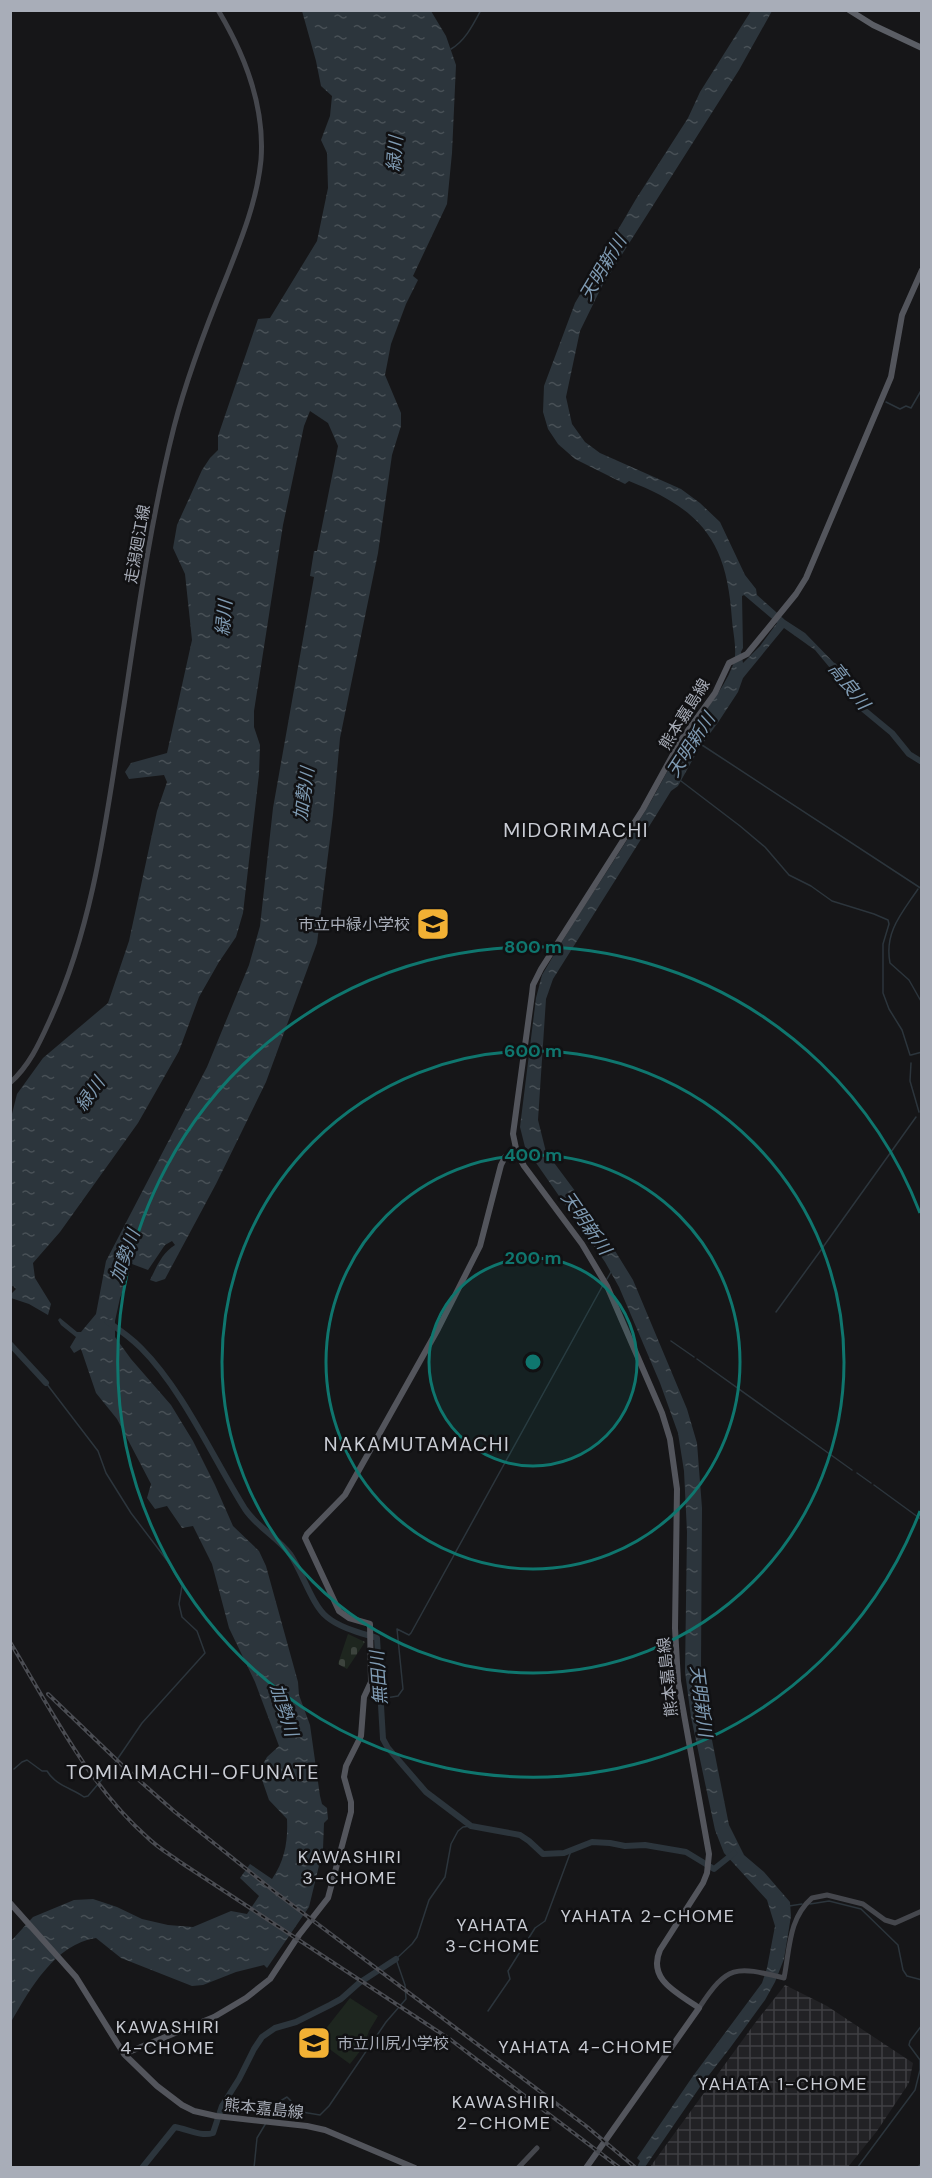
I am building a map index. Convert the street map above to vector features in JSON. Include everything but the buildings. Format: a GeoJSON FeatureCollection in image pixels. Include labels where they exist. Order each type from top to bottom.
{"type":"FeatureCollection","features":[{"type":"Feature","properties":{"kind":"highway"},"geometry":{"type":"LineString","coordinates":[[849,10],[873,25],[921,48]]}},
{"type":"Feature","properties":{"kind":"main road","name":"走潟廻江線"},"geometry":{"type":"LineString","coordinates":[[10,1083],[30,1060],[40,1043],[67,980],[83,928],[100,856],[150,541],[173,431],[196,356],[245,228],[257,183],[261,142],[255,95],[237,45],[218,10]]}},
{"type":"Feature","properties":{"kind":"main road","name":"熊本嘉島線"},"geometry":{"type":"LineString","coordinates":[[699,2008],[662,1979],[656,1968],[660,1950],[706,1877],[709,1854],[678,1680],[675,1628],[677,1489],[670,1440],[656,1397],[598,1268],[524,1167],[517,1153],[513,1134],[536,977],[643,809],[681,740],[715,693],[729,663],[747,654],[806,578],[890,380],[902,315],[921,270]]}},
{"type":"Feature","properties":{"kind":"main road"},"geometry":{"type":"LineString","coordinates":[[124,2054],[214,2017],[256,1991],[276,1972],[296,1940],[328,1898],[351,1812],[351,1802],[344,1777],[346,1766],[363,1730],[364,1697],[372,1679],[370,1624],[349,1618],[334,1605],[321,1570],[305,1538],[345,1495],[438,1329],[480,1246],[501,1165],[505,1158],[517,1153]]}},
{"type":"Feature","properties":{"kind":"main road"},"geometry":{"type":"LineString","coordinates":[[586,2168],[712,1988],[729,1974],[748,1969],[784,1978],[790,1935],[797,1917],[808,1901],[818,1895],[826,1895],[854,1902],[863,1905],[885,1920],[895,1923],[921,1911]]}},
{"type":"Feature","properties":{"kind":"main road","name":"熊本嘉島線"},"geometry":{"type":"LineString","coordinates":[[10,1903],[76,1977],[124,2054],[157,2086],[182,2105],[194,2111],[219,2117],[325,2130],[415,2168]]}},
{"type":"Feature","properties":{"kind":"main road"},"geometry":{"type":"LineString","coordinates":[[518,2168],[537,2148]]}},
{"type":"Feature","properties":{"kind":"shaded area"},"geometry":{"type":"Polygon","coordinates":[[[785,1985],[827,2006],[913,2063],[909,2083],[877,2131],[848,2167],[650,2167],[755,2023],[785,1985]]]}},
{"type":"Feature","properties":{"kind":"green space"},"geometry":{"type":"Polygon","coordinates":[[[348,1634],[365,1642],[347,1669],[338,1664],[348,1634]]]}},
{"type":"Feature","properties":{"kind":"green space"},"geometry":{"type":"Polygon","coordinates":[[[350,1998],[378,2016],[369,2031],[364,2046],[350,2064],[317,2040],[350,1998]]]}},
{"type":"Feature","properties":{"kind":"water"},"geometry":{"type":"Polygon","coordinates":[[[302,11],[431,11],[446,36],[456,65],[447,204],[413,276],[418,280],[391,344],[385,375],[401,413],[401,426],[392,455],[378,553],[340,738],[317,943],[266,1082],[216,1184],[165,1279],[156,1282],[150,1280],[163,1256],[175,1245],[172,1241],[165,1245],[148,1270],[132,1264],[120,1298],[115,1321],[115,1337],[171,1405],[193,1441],[233,1526],[259,1551],[266,1566],[298,1682],[299,1695],[310,1725],[320,1796],[322,1804],[327,1808],[328,1819],[324,1823],[323,1849],[309,1907],[267,1968],[264,1965],[236,1972],[203,1985],[192,1986],[121,1958],[96,1938],[81,1942],[56,1959],[35,1983],[11,2022],[11,1941],[33,1917],[74,1900],[93,1899],[142,1919],[168,1925],[193,1927],[231,1911],[247,1914],[259,1896],[240,1878],[250,1864],[272,1879],[280,1865],[286,1843],[287,1819],[269,1800],[259,1771],[267,1757],[279,1746],[255,1682],[229,1628],[212,1564],[193,1526],[182,1528],[167,1506],[155,1509],[147,1498],[151,1484],[117,1419],[96,1393],[81,1349],[74,1353],[70,1347],[76,1337],[58,1320],[60,1318],[77,1332],[81,1332],[96,1314],[106,1261],[207,1067],[249,965],[260,926],[273,808],[314,577],[310,576],[314,551],[317,551],[338,446],[328,423],[310,411],[304,426],[283,525],[254,711],[254,727],[260,745],[259,774],[243,913],[236,937],[199,997],[179,1051],[138,1123],[60,1232],[33,1263],[35,1278],[51,1304],[48,1315],[29,1304],[11,1298],[11,1294],[16,1289],[13,1286],[10,1287],[11,1118],[17,1094],[43,1058],[108,1003],[129,941],[157,811],[167,782],[164,775],[129,779],[125,772],[131,763],[167,753],[192,640],[185,574],[173,548],[177,525],[202,470],[218,450],[218,436],[258,319],[270,318],[317,241],[328,188],[327,153],[321,140],[330,116],[332,96],[321,86],[302,11]]]}},
{"type":"Feature","properties":{"kind":"water","name":"天明新川"},"geometry":{"type":"Polygon","coordinates":[[[751,11],[772,11],[739,70],[602,286],[580,331],[566,397],[572,424],[585,442],[600,453],[681,489],[700,503],[720,522],[745,575],[756,589],[757,595],[785,620],[805,633],[841,670],[835,674],[815,650],[784,628],[743,678],[738,692],[698,750],[678,786],[671,791],[553,979],[546,999],[538,1120],[546,1152],[593,1215],[633,1280],[687,1409],[697,1443],[702,1508],[701,1665],[705,1705],[729,1825],[744,1855],[764,1872],[790,1902],[791,1916],[784,1959],[765,2000],[702,2084],[645,2167],[637,2167],[640,2161],[637,2158],[693,2076],[762,1983],[775,1926],[767,1900],[724,1853],[715,1830],[691,1717],[685,1672],[687,1532],[684,1471],[678,1433],[660,1383],[619,1287],[605,1262],[525,1147],[520,1127],[536,998],[542,975],[644,813],[686,738],[723,685],[733,665],[735,655],[729,593],[724,569],[706,532],[692,517],[654,492],[629,481],[625,484],[575,459],[558,444],[548,429],[543,412],[544,386],[575,303],[636,199],[688,118],[700,92],[751,11]],[[744,595],[742,596],[743,648],[741,652],[743,663],[760,646],[777,623],[744,595]]]}},
{"type":"Feature","properties":{"kind":"waterway"},"geometry":{"type":"LineString","coordinates":[[451,49],[465,37],[481,10]]}},
{"type":"Feature","properties":{"kind":"waterway"},"geometry":{"type":"LineString","coordinates":[[886,402],[900,409],[906,406],[911,408],[922,389]]}},
{"type":"Feature","properties":{"kind":"waterway","name":"高良川"},"geometry":{"type":"LineString","coordinates":[[834,666],[863,709],[892,733],[909,754],[922,762]]}},
{"type":"Feature","properties":{"kind":"waterway","name":"天明新川"},"geometry":{"type":"LineString","coordinates":[[702,745],[922,889]]}},
{"type":"Feature","properties":{"kind":"waterway","name":"天明新川"},"geometry":{"type":"LineString","coordinates":[[681,781],[765,847],[789,875],[811,886],[832,901],[888,920],[883,944],[883,993],[889,1009],[902,1030],[910,1055]]}},
{"type":"Feature","properties":{"kind":"waterway"},"geometry":{"type":"LineString","coordinates":[[918,889],[896,923],[889,952],[890,963],[909,980],[922,1003]]}},
{"type":"Feature","properties":{"kind":"waterway"},"geometry":{"type":"LineString","coordinates":[[911,1055],[922,1052]]}},
{"type":"Feature","properties":{"kind":"waterway"},"geometry":{"type":"LineString","coordinates":[[911,1063],[910,1081],[919,1112]]}},
{"type":"Feature","properties":{"kind":"waterway"},"geometry":{"type":"LineString","coordinates":[[823,1247],[916,1117]]}},
{"type":"Feature","properties":{"kind":"waterway"},"geometry":{"type":"LineString","coordinates":[[776,1312],[821,1250]]}},
{"type":"Feature","properties":{"kind":"waterway"},"geometry":{"type":"LineString","coordinates":[[607,1279],[611,1272]]}},
{"type":"Feature","properties":{"kind":"waterway"},"geometry":{"type":"LineString","coordinates":[[380,1699],[398,1696],[403,1689],[397,1629],[409,1635],[411,1633],[603,1285]]}},
{"type":"Feature","properties":{"kind":"waterway","name":"無田川"},"geometry":{"type":"LineString","coordinates":[[108,1322],[141,1348],[156,1365],[197,1425],[245,1509],[290,1554],[322,1612],[338,1624],[377,1638],[383,1739],[426,1792],[471,1826],[520,1835],[543,1854],[564,1853],[592,1842],[625,1846],[645,1845],[686,1852],[714,1869],[734,1853]]}},
{"type":"Feature","properties":{"kind":"waterway"},"geometry":{"type":"LineString","coordinates":[[671,1341],[694,1357]]}},
{"type":"Feature","properties":{"kind":"waterway"},"geometry":{"type":"LineString","coordinates":[[10,1344],[46,1383]]}},
{"type":"Feature","properties":{"kind":"waterway"},"geometry":{"type":"LineString","coordinates":[[697,1359],[852,1470]]}},
{"type":"Feature","properties":{"kind":"waterway"},"geometry":{"type":"LineString","coordinates":[[14,1769],[27,1760],[42,1771],[47,1771],[59,1783],[84,1797],[88,1796],[110,1770],[142,1723],[205,1653],[197,1631],[182,1617],[179,1604],[182,1586],[169,1563],[131,1513],[106,1473],[98,1451],[46,1383]]}},
{"type":"Feature","properties":{"kind":"waterway"},"geometry":{"type":"LineString","coordinates":[[857,1473],[871,1483]]}},
{"type":"Feature","properties":{"kind":"waterway"},"geometry":{"type":"LineString","coordinates":[[874,1485],[922,1520]]}},
{"type":"Feature","properties":{"kind":"waterway"},"geometry":{"type":"LineString","coordinates":[[268,2119],[277,2103],[287,2097],[302,2112],[320,2115],[329,2106],[386,2022],[406,1999],[405,1985],[396,1959],[417,1937],[429,1900],[445,1877],[451,1844],[458,1831],[463,1827],[471,1826]]}},
{"type":"Feature","properties":{"kind":"waterway"},"geometry":{"type":"LineString","coordinates":[[488,2011],[510,1979],[508,1971],[535,1928],[545,1921],[571,1851]]}},
{"type":"Feature","properties":{"kind":"waterway"},"geometry":{"type":"LineString","coordinates":[[810,1904],[829,1901],[861,1909],[898,1945],[903,1970],[907,1976],[922,1980]]}},
{"type":"Feature","properties":{"kind":"waterway"},"geometry":{"type":"LineString","coordinates":[[789,1906],[802,1904]]}},
{"type":"Feature","properties":{"kind":"waterway"},"geometry":{"type":"LineString","coordinates":[[142,2168],[175,2127],[199,2133],[213,2133],[222,2106],[262,2037],[275,2028],[296,2022],[341,1999],[359,1983],[396,1959]]}},
{"type":"Feature","properties":{"kind":"waterway"},"geometry":{"type":"LineString","coordinates":[[857,2168],[915,2090],[920,2060],[909,2045],[922,2025]]}},
{"type":"Feature","properties":{"kind":"waterway"},"geometry":{"type":"LineString","coordinates":[[254,2168],[257,2138],[266,2123]]}},
{"type":"Feature","properties":{"kind":"waterway"},"geometry":{"type":"LineString","coordinates":[[917,2168],[922,2163]]}},
{"type":"Feature","properties":{"kind":"railway"},"geometry":{"type":"LineString","coordinates":[[10,1642],[89,1770],[126,1817],[151,1841],[451,2040],[620,2168]]}},
{"type":"Feature","properties":{"kind":"railway"},"geometry":{"type":"LineString","coordinates":[[48,1694],[175,1812],[275,1892],[586,2126],[636,2168]]}},
{"type":"Feature","properties":{"kind":"place","name":"市立中緑小学校"},"geometry":{"type":"Point","coordinates":[433,924]}},
{"type":"Feature","properties":{"kind":"place","name":"市立川尻小学校"},"geometry":{"type":"Point","coordinates":[314,2043]}},
{"type":"Feature","properties":{"kind":"district","name":"MIDORIMACHI"},"geometry":{"type":"Point","coordinates":[576,830]}},
{"type":"Feature","properties":{"kind":"district","name":"NAKAMUTAMACHI"},"geometry":{"type":"Point","coordinates":[417,1444]}},
{"type":"Feature","properties":{"kind":"district","name":"TOMIAIMACHI-OFUNATE"},"geometry":{"type":"Point","coordinates":[193,1772]}},
{"type":"Feature","properties":{"kind":"district","name":"KAWASHIRI 3-CHOME"},"geometry":{"type":"Point","coordinates":[350,1867]}},
{"type":"Feature","properties":{"kind":"district","name":"YAHATA 2-CHOME"},"geometry":{"type":"Point","coordinates":[648,1916]}},
{"type":"Feature","properties":{"kind":"district","name":"YAHATA 3-CHOME"},"geometry":{"type":"Point","coordinates":[493,1935]}},
{"type":"Feature","properties":{"kind":"district","name":"KAWASHIRI 4-CHOME"},"geometry":{"type":"Point","coordinates":[168,2037]}},
{"type":"Feature","properties":{"kind":"district","name":"YAHATA 4-CHOME"},"geometry":{"type":"Point","coordinates":[586,2047]}},
{"type":"Feature","properties":{"kind":"district","name":"YAHATA 1-CHOME"},"geometry":{"type":"Point","coordinates":[783,2084]}},
{"type":"Feature","properties":{"kind":"district","name":"KAWASHIRI 2-CHOME"},"geometry":{"type":"Point","coordinates":[504,2112]}},
{"type":"Feature","properties":{"kind":"water label","name":"緑川"},"geometry":{"type":"Point","coordinates":[395,154]}},
{"type":"Feature","properties":{"kind":"water label","name":"緑川"},"geometry":{"type":"Point","coordinates":[224,618]}},
{"type":"Feature","properties":{"kind":"water label","name":"加勢川"},"geometry":{"type":"Point","coordinates":[304,794]}},
{"type":"Feature","properties":{"kind":"water label","name":"緑川"},"geometry":{"type":"Point","coordinates":[90,1094]}},
{"type":"Feature","properties":{"kind":"water label","name":"加勢川"},"geometry":{"type":"Point","coordinates":[125,1256]}},
{"type":"Feature","properties":{"kind":"water label","name":"加勢川"},"geometry":{"type":"Point","coordinates":[284,1710]}}]}
